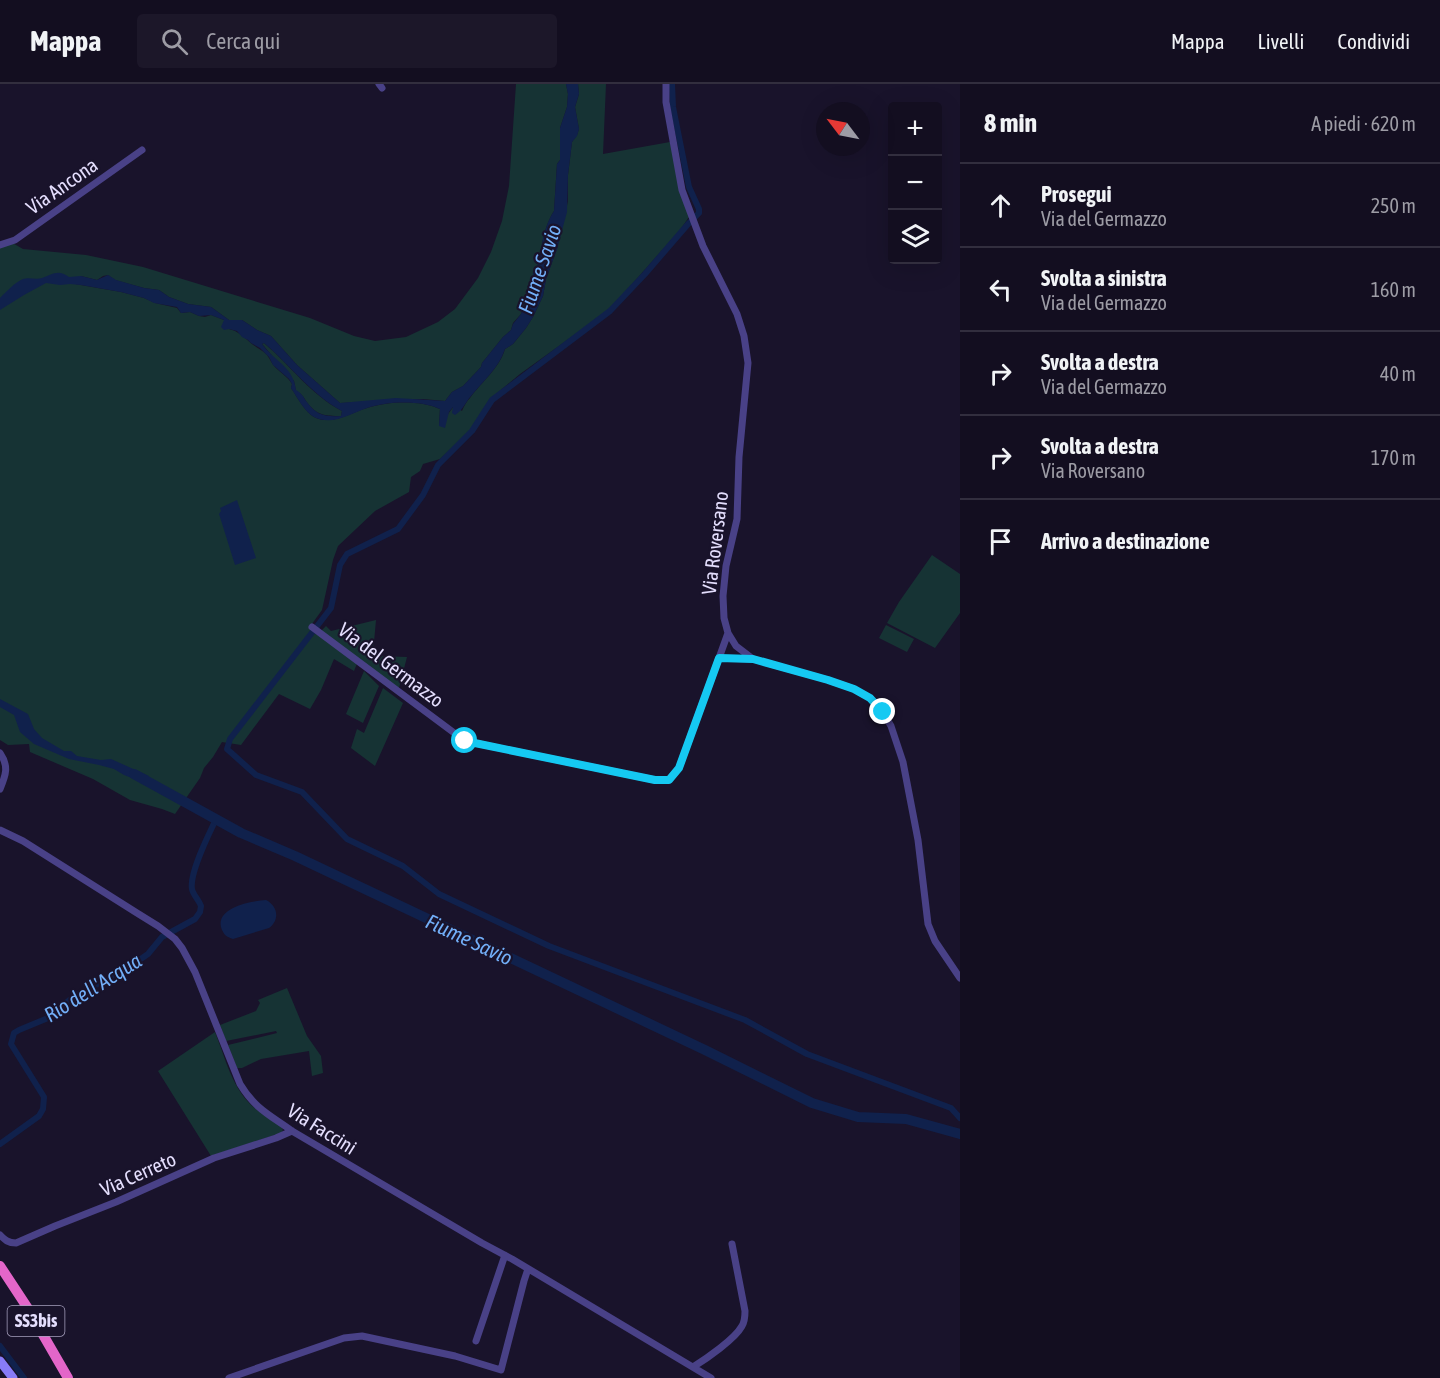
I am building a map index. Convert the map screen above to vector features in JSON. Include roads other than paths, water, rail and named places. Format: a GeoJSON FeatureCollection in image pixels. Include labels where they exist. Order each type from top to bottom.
{"type":"FeatureCollection","features":[{"type":"Feature","properties":{"kind":"highway","name":"SS3bis"},"geometry":{"type":"LineString","coordinates":[[0,1266],[27,1307],[68,1378]]}},
{"type":"Feature","properties":{"kind":"highway","name":"SS3bis"},"geometry":{"type":"LineString","coordinates":[[0,1278],[61,1378]]}},
{"type":"Feature","properties":{"kind":"main road"},"geometry":{"type":"LineString","coordinates":[[0,1361],[13,1378]]}},
{"type":"Feature","properties":{"kind":"street","name":"Via Roversano"},"geometry":{"type":"LineString","coordinates":[[666,84],[666,102],[682,190],[704,246],[728,293],[744,336],[748,363],[739,457],[737,519],[726,566],[723,596],[724,618],[728,633]]}},
{"type":"Feature","properties":{"kind":"street","name":"Via Ancona"},"geometry":{"type":"LineString","coordinates":[[0,245],[15,240],[142,150]]}},
{"type":"Feature","properties":{"kind":"street","name":"Via del Germazzo"},"geometry":{"type":"LineString","coordinates":[[312,627],[465,741],[655,780],[669,780],[679,768],[728,633]]}},
{"type":"Feature","properties":{"kind":"street"},"geometry":{"type":"LineString","coordinates":[[728,633],[736,646],[753,659]]}},
{"type":"Feature","properties":{"kind":"street"},"geometry":{"type":"LineString","coordinates":[[719,658],[753,659],[828,680],[854,689],[870,698],[883,712],[891,726],[903,762],[918,840],[928,924],[935,941],[960,978]]}},
{"type":"Feature","properties":{"kind":"street"},"geometry":{"type":"LineString","coordinates":[[0,753],[7,769],[0,789]]}},
{"type":"Feature","properties":{"kind":"street","name":"Via Faccini"},"geometry":{"type":"LineString","coordinates":[[0,830],[23,842],[175,939],[195,972],[235,1071],[249,1098],[261,1110],[292,1131],[711,1378]]}},
{"type":"Feature","properties":{"kind":"street","name":"Via Cerreto"},"geometry":{"type":"LineString","coordinates":[[0,1234],[4,1240],[16,1243],[214,1158],[292,1131]]}},
{"type":"Feature","properties":{"kind":"street"},"geometry":{"type":"LineString","coordinates":[[693,1367],[738,1332],[745,1319],[732,1244]]}},
{"type":"Feature","properties":{"kind":"street"},"geometry":{"type":"LineString","coordinates":[[476,1341],[505,1255]]}},
{"type":"Feature","properties":{"kind":"street"},"geometry":{"type":"LineString","coordinates":[[229,1378],[344,1338],[362,1336],[454,1356],[501,1370],[528,1269]]}},
{"type":"Feature","properties":{"kind":"water"},"geometry":{"type":"Polygon","coordinates":[[[566,84],[578,84],[579,94],[575,107],[579,129],[572,142],[567,212],[543,296],[526,328],[513,344],[505,349],[499,362],[462,409],[455,415],[452,413],[453,407],[449,412],[445,428],[439,426],[440,409],[414,403],[375,406],[334,420],[314,417],[298,400],[289,379],[273,365],[260,348],[242,337],[237,331],[224,330],[221,327],[224,320],[211,315],[181,313],[177,307],[154,303],[121,292],[81,285],[46,283],[0,310],[0,298],[23,279],[40,279],[59,273],[69,277],[81,276],[97,280],[108,275],[116,280],[159,290],[169,297],[188,304],[211,307],[229,320],[242,320],[271,336],[297,365],[340,403],[396,398],[445,401],[481,367],[503,337],[511,330],[521,314],[533,285],[533,271],[539,261],[545,231],[554,211],[557,164],[560,160],[560,128],[567,107],[566,84]],[[264,343],[262,344],[291,375],[296,390],[313,409],[325,415],[341,416],[342,411],[311,388],[264,343]]]}},
{"type":"Feature","properties":{"kind":"water"},"geometry":{"type":"Polygon","coordinates":[[[237,500],[256,558],[235,565],[219,514],[220,508],[237,500]]]}},
{"type":"Feature","properties":{"kind":"water"},"geometry":{"type":"Polygon","coordinates":[[[0,699],[28,714],[34,729],[42,738],[64,751],[71,751],[77,756],[101,760],[111,759],[149,776],[142,783],[114,769],[69,759],[34,744],[20,732],[14,715],[0,707],[0,699]]]}},
{"type":"Feature","properties":{"kind":"water"},"geometry":{"type":"Polygon","coordinates":[[[266,900],[275,909],[276,917],[273,925],[233,939],[225,935],[221,922],[228,911],[243,904],[266,900]]]}},
{"type":"Feature","properties":{"kind":"waterway"},"geometry":{"type":"LineString","coordinates":[[672,84],[673,107],[689,187],[699,213],[610,311],[492,400],[472,431],[438,465],[423,495],[398,529],[347,554],[340,565],[331,608],[230,739],[227,749],[256,775],[302,792],[347,839],[403,866],[439,894],[549,946],[745,1020],[807,1054],[951,1108],[960,1118]]}},
{"type":"Feature","properties":{"kind":"waterway","name":"Fiume Savio"},"geometry":{"type":"LineString","coordinates":[[134,774],[241,833],[295,856],[812,1103],[858,1117],[906,1119],[960,1134]]}},
{"type":"Feature","properties":{"kind":"waterway","name":"Rio dell'Acqua"},"geometry":{"type":"LineString","coordinates":[[0,1144],[39,1116],[43,1109],[44,1097],[11,1044],[14,1033],[48,1018],[73,997],[108,980],[118,970],[135,963],[148,954],[162,937],[195,919],[201,906],[192,889],[192,882],[200,854],[216,819]]}},
{"type":"Feature","properties":{"kind":"waterway","name":"Rio dell'Acqua"},"geometry":{"type":"LineString","coordinates":[[0,1346],[24,1378]]}}]}
